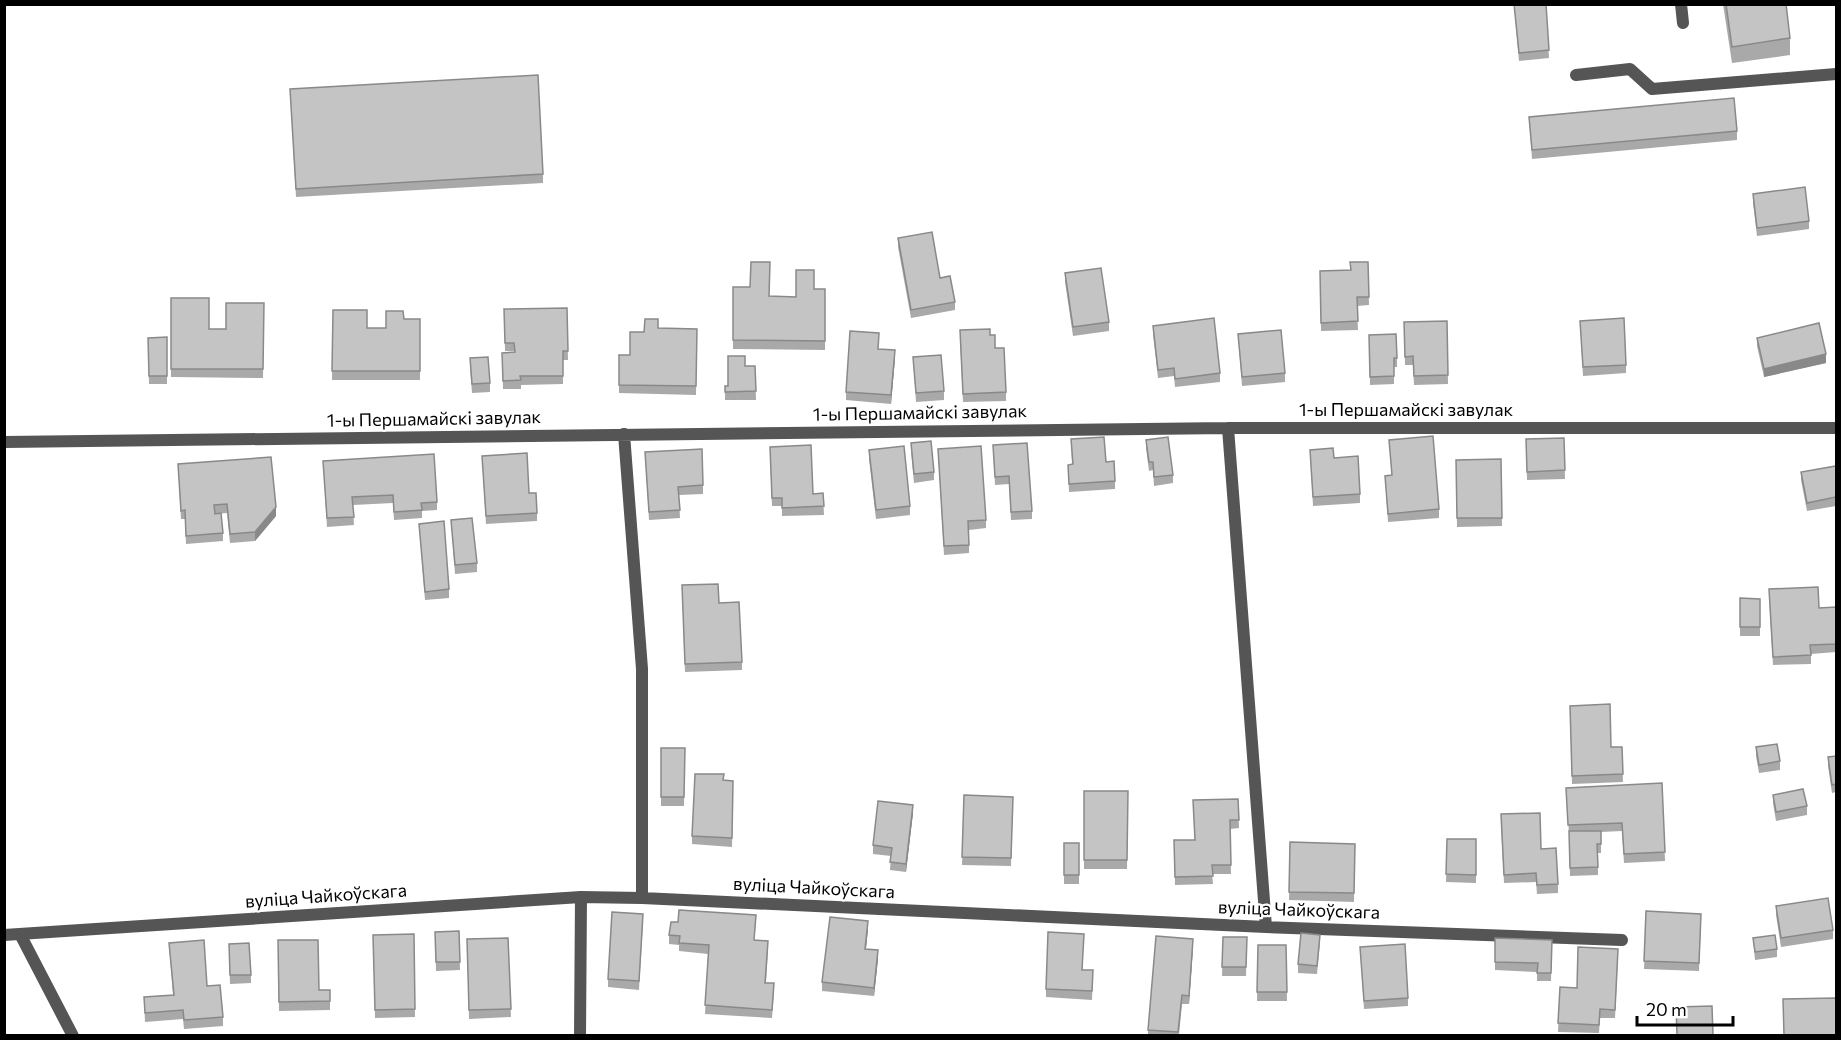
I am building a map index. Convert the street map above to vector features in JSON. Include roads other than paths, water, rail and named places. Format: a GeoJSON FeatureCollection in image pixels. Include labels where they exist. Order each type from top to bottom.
{"type":"FeatureCollection","features":[{"type":"Feature","properties":{"kind":"street"},"geometry":{"type":"LineString","coordinates":[[1681,4],[1683,23]]}},
{"type":"Feature","properties":{"kind":"street"},"geometry":{"type":"LineString","coordinates":[[1576,75],[1630,69],[1652,89],[1836,74]]}},
{"type":"Feature","properties":{"kind":"street"},"geometry":{"type":"LineString","coordinates":[[1228,428],[1266,927]]}},
{"type":"Feature","properties":{"kind":"street","name":"1-ы Першамайскі завулак"},"geometry":{"type":"LineString","coordinates":[[4,442],[1228,428],[1836,428]]}},
{"type":"Feature","properties":{"kind":"street"},"geometry":{"type":"LineString","coordinates":[[624,434],[642,669],[642,898]]}},
{"type":"Feature","properties":{"kind":"street"},"geometry":{"type":"LineString","coordinates":[[580,1035],[581,897]]}},
{"type":"Feature","properties":{"kind":"street","name":"вуліца Чайкоўскага"},"geometry":{"type":"LineString","coordinates":[[4,935],[21,936],[581,897],[1622,940]]}},
{"type":"Feature","properties":{"kind":"street"},"geometry":{"type":"LineString","coordinates":[[21,936],[73,1035]]}}]}
